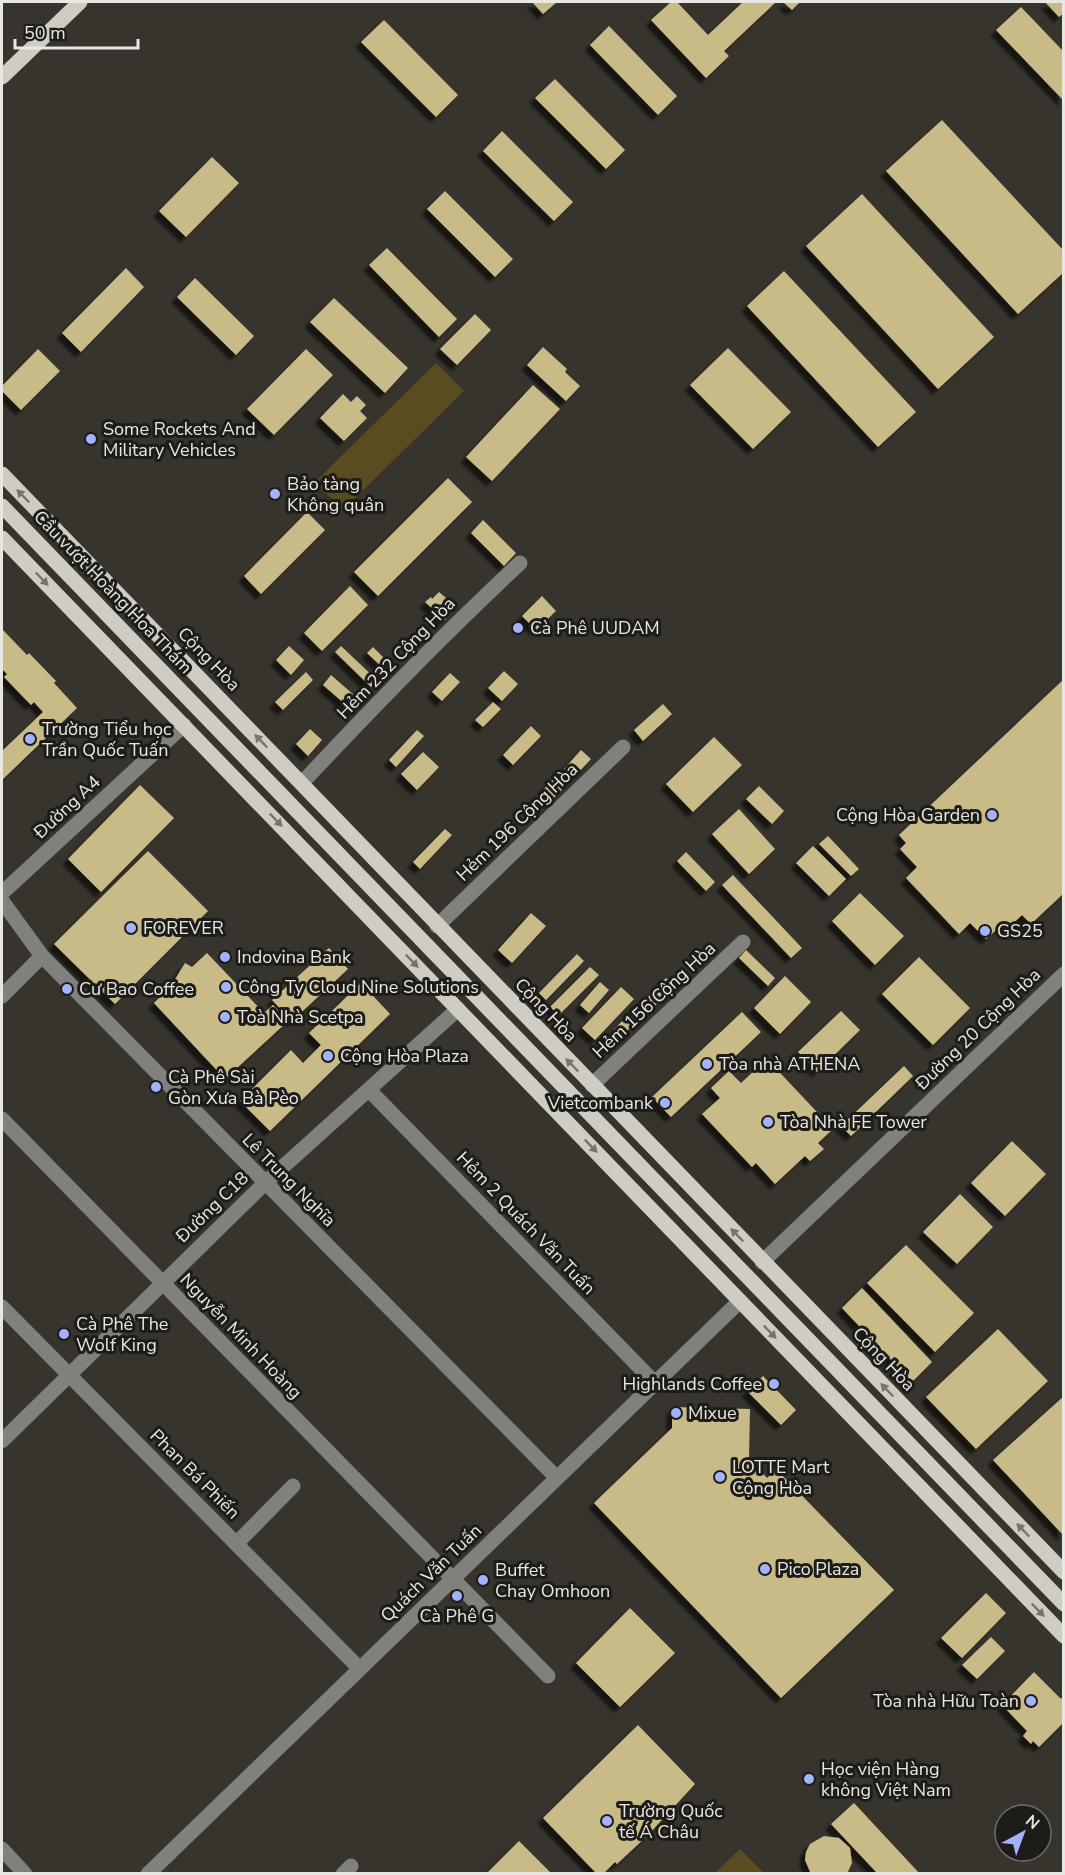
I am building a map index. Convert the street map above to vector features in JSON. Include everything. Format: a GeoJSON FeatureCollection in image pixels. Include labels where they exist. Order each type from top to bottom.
{"type":"FeatureCollection","features":[{"type":"Feature","properties":{"kind":"main road"},"geometry":{"type":"LineString","coordinates":[[2,77],[80,2]]}},
{"type":"Feature","properties":{"kind":"main road","name":"Cộng Hòa"},"geometry":{"type":"LineString","coordinates":[[2,474],[1064,1572]]}},
{"type":"Feature","properties":{"kind":"main road","name":"Cầu vượt Hoàng Hoa Thám"},"geometry":{"type":"LineString","coordinates":[[2,506],[1064,1604]]}},
{"type":"Feature","properties":{"kind":"main road"},"geometry":{"type":"LineString","coordinates":[[2,538],[1064,1636]]}},
{"type":"Feature","properties":{"kind":"street","name":"Hẻm 232 Cộng Hòa"},"geometry":{"type":"LineString","coordinates":[[302,783],[420,660],[520,563]]}},
{"type":"Feature","properties":{"kind":"street","name":"Đường A4"},"geometry":{"type":"LineString","coordinates":[[2,893],[184,725]]}},
{"type":"Feature","properties":{"kind":"street","name":"Hẻm 196 Cộng Hòa"},"geometry":{"type":"LineString","coordinates":[[437,926],[623,747]]}},
{"type":"Feature","properties":{"kind":"street","name":"Lê Trung Nghĩa"},"geometry":{"type":"LineString","coordinates":[[2,901],[42,957],[557,1478]]}},
{"type":"Feature","properties":{"kind":"street","name":"Hẻm 156 Cộng Hòa"},"geometry":{"type":"LineString","coordinates":[[592,1085],[743,942]]}},
{"type":"Feature","properties":{"kind":"street"},"geometry":{"type":"LineString","coordinates":[[2,996],[42,957]]}},
{"type":"Feature","properties":{"kind":"street","name":"Đường 20 Cộng Hòa"},"geometry":{"type":"LineString","coordinates":[[762,1262],[1064,974]]}},
{"type":"Feature","properties":{"kind":"street","name":"Đường C18"},"geometry":{"type":"LineString","coordinates":[[2,1441],[265,1183],[458,1009]]}},
{"type":"Feature","properties":{"kind":"street","name":"Hẻm 2 Quách Văn Tuấn"},"geometry":{"type":"LineString","coordinates":[[369,1090],[655,1383]]}},
{"type":"Feature","properties":{"kind":"street","name":"Nguyễn Minh Hoàng"},"geometry":{"type":"LineString","coordinates":[[2,1119],[548,1676]]}},
{"type":"Feature","properties":{"kind":"street","name":"Quách Văn Tuấn"},"geometry":{"type":"LineString","coordinates":[[148,1874],[740,1301]]}},
{"type":"Feature","properties":{"kind":"street","name":"Phan Bá Phiến"},"geometry":{"type":"LineString","coordinates":[[2,1307],[360,1669]]}},
{"type":"Feature","properties":{"kind":"street"},"geometry":{"type":"LineString","coordinates":[[236,1544],[293,1486]]}},
{"type":"Feature","properties":{"kind":"street"},"geometry":{"type":"LineString","coordinates":[[2,1849],[25,1874]]}},
{"type":"Feature","properties":{"kind":"shaded area"},"geometry":{"type":"Polygon","coordinates":[[[436,363],[464,391],[343,510],[315,482],[436,363]]]}},
{"type":"Feature","properties":{"kind":"shaded area"},"geometry":{"type":"Polygon","coordinates":[[[740,1849],[764,1873],[715,1873],[740,1849]]]}},
{"type":"Feature","properties":{"kind":"building"},"geometry":{"type":"Polygon","coordinates":[[[532,2],[557,2],[543,14],[532,2]]]}},
{"type":"Feature","properties":{"kind":"building"},"geometry":{"type":"Polygon","coordinates":[[[671,2],[677,2],[708,35],[743,2],[776,2],[724,51],[729,56],[706,78],[651,20],[671,2]]]}},
{"type":"Feature","properties":{"kind":"building"},"geometry":{"type":"Polygon","coordinates":[[[783,2],[800,2],[792,10],[783,2]]]}},
{"type":"Feature","properties":{"kind":"building"},"geometry":{"type":"Polygon","coordinates":[[[1045,2],[1064,2],[1064,13],[1059,17],[1045,2]]]}},
{"type":"Feature","properties":{"kind":"building"},"geometry":{"type":"Polygon","coordinates":[[[1021,7],[1064,52],[1064,101],[996,30],[1021,7]]]}},
{"type":"Feature","properties":{"kind":"building"},"geometry":{"type":"Polygon","coordinates":[[[384,20],[458,95],[436,117],[361,42],[384,20]]]}},
{"type":"Feature","properties":{"kind":"building"},"geometry":{"type":"Polygon","coordinates":[[[609,26],[677,96],[658,115],[590,45],[609,26]]]}},
{"type":"Feature","properties":{"kind":"building"},"geometry":{"type":"Polygon","coordinates":[[[555,79],[625,150],[606,169],[535,98],[555,79]]]}},
{"type":"Feature","properties":{"kind":"building"},"geometry":{"type":"Polygon","coordinates":[[[942,120],[1064,251],[1064,272],[1018,314],[886,171],[942,120]]]}},
{"type":"Feature","properties":{"kind":"building"},"geometry":{"type":"Polygon","coordinates":[[[502,131],[573,202],[554,221],[483,151],[502,131]]]}},
{"type":"Feature","properties":{"kind":"building"},"geometry":{"type":"Polygon","coordinates":[[[212,157],[239,183],[186,237],[159,211],[212,157]]]}},
{"type":"Feature","properties":{"kind":"building"},"geometry":{"type":"Polygon","coordinates":[[[445,191],[513,259],[495,277],[427,209],[445,191]]]}},
{"type":"Feature","properties":{"kind":"building"},"geometry":{"type":"Polygon","coordinates":[[[862,194],[994,337],[938,389],[806,246],[862,194]]]}},
{"type":"Feature","properties":{"kind":"building"},"geometry":{"type":"Polygon","coordinates":[[[387,248],[457,319],[439,337],[369,265],[387,248]]]}},
{"type":"Feature","properties":{"kind":"building"},"geometry":{"type":"Polygon","coordinates":[[[126,268],[144,287],[81,352],[62,333],[126,268]]]}},
{"type":"Feature","properties":{"kind":"building"},"geometry":{"type":"Polygon","coordinates":[[[784,271],[916,412],[878,447],[747,306],[784,271]]]}},
{"type":"Feature","properties":{"kind":"building"},"geometry":{"type":"Polygon","coordinates":[[[195,278],[254,336],[236,355],[177,297],[195,278]]]}},
{"type":"Feature","properties":{"kind":"building"},"geometry":{"type":"Polygon","coordinates":[[[334,298],[408,368],[385,393],[310,322],[334,298]]]}},
{"type":"Feature","properties":{"kind":"building"},"geometry":{"type":"Polygon","coordinates":[[[475,314],[491,330],[457,365],[440,349],[475,314]]]}},
{"type":"Feature","properties":{"kind":"building"},"geometry":{"type":"Polygon","coordinates":[[[543,347],[567,369],[565,372],[580,386],[566,401],[527,365],[543,347]]]}},
{"type":"Feature","properties":{"kind":"building"},"geometry":{"type":"Polygon","coordinates":[[[728,348],[791,412],[753,449],[690,385],[728,348]]]}},
{"type":"Feature","properties":{"kind":"building"},"geometry":{"type":"Polygon","coordinates":[[[38,349],[60,371],[21,410],[2,391],[2,386],[38,349]]]}},
{"type":"Feature","properties":{"kind":"building"},"geometry":{"type":"Polygon","coordinates":[[[306,349],[333,375],[274,435],[247,409],[306,349]]]}},
{"type":"Feature","properties":{"kind":"building"},"geometry":{"type":"Polygon","coordinates":[[[533,385],[560,409],[492,481],[466,457],[533,385]]]}},
{"type":"Feature","properties":{"kind":"building"},"geometry":{"type":"Polygon","coordinates":[[[343,394],[351,402],[357,396],[366,405],[360,411],[367,418],[344,441],[320,418],[343,394]]]}},
{"type":"Feature","properties":{"kind":"building"},"geometry":{"type":"Polygon","coordinates":[[[448,478],[472,502],[378,596],[354,572],[448,478]]]}},
{"type":"Feature","properties":{"kind":"building"},"geometry":{"type":"Polygon","coordinates":[[[307,512],[325,530],[261,594],[244,576],[307,512]]]}},
{"type":"Feature","properties":{"kind":"building"},"geometry":{"type":"Polygon","coordinates":[[[483,520],[516,553],[504,566],[471,533],[483,520]]]}},
{"type":"Feature","properties":{"kind":"building"},"geometry":{"type":"Polygon","coordinates":[[[350,586],[368,605],[322,651],[304,633],[350,586]]]}},
{"type":"Feature","properties":{"kind":"building"},"geometry":{"type":"Polygon","coordinates":[[[439,592],[452,603],[445,610],[450,614],[445,620],[425,602],[439,592]]]}},
{"type":"Feature","properties":{"kind":"building"},"geometry":{"type":"Polygon","coordinates":[[[542,596],[556,611],[536,630],[522,616],[542,596]]]}},
{"type":"Feature","properties":{"kind":"building"},"geometry":{"type":"Polygon","coordinates":[[[2,629],[56,681],[54,683],[77,708],[2,780],[2,751],[43,712],[34,702],[31,705],[4,677],[7,674],[2,669],[2,629]]]}},
{"type":"Feature","properties":{"kind":"building"},"geometry":{"type":"Polygon","coordinates":[[[289,646],[304,660],[291,675],[276,660],[289,646]]]}},
{"type":"Feature","properties":{"kind":"building"},"geometry":{"type":"Polygon","coordinates":[[[341,646],[377,680],[371,687],[335,652],[341,646]]]}},
{"type":"Feature","properties":{"kind":"building"},"geometry":{"type":"Polygon","coordinates":[[[373,647],[387,661],[382,667],[367,653],[373,647]]]}},
{"type":"Feature","properties":{"kind":"building"},"geometry":{"type":"Polygon","coordinates":[[[504,671],[518,684],[502,701],[488,688],[504,671]]]}},
{"type":"Feature","properties":{"kind":"building"},"geometry":{"type":"Polygon","coordinates":[[[306,672],[313,680],[283,710],[275,702],[306,672]]]}},
{"type":"Feature","properties":{"kind":"building"},"geometry":{"type":"Polygon","coordinates":[[[450,673],[460,682],[442,701],[432,692],[450,673]]]}},
{"type":"Feature","properties":{"kind":"building"},"geometry":{"type":"Polygon","coordinates":[[[331,675],[362,702],[353,711],[323,685],[331,675]]]}},
{"type":"Feature","properties":{"kind":"building","name":"Cộng Hòa Garden"},"geometry":{"type":"Polygon","coordinates":[[[1064,679],[1064,893],[1031,924],[1022,915],[1008,928],[1004,923],[986,939],[970,923],[959,934],[906,878],[917,867],[900,849],[906,843],[899,835],[1064,679]]]}},
{"type":"Feature","properties":{"kind":"building"},"geometry":{"type":"Polygon","coordinates":[[[493,702],[501,709],[483,727],[475,720],[493,702]]]}},
{"type":"Feature","properties":{"kind":"building"},"geometry":{"type":"Polygon","coordinates":[[[663,704],[672,714],[643,741],[634,730],[663,704]]]}},
{"type":"Feature","properties":{"kind":"building"},"geometry":{"type":"Polygon","coordinates":[[[531,726],[541,736],[513,765],[503,755],[531,726]]]}},
{"type":"Feature","properties":{"kind":"building"},"geometry":{"type":"Polygon","coordinates":[[[310,729],[322,740],[308,756],[296,744],[310,729]]]}},
{"type":"Feature","properties":{"kind":"building"},"geometry":{"type":"Polygon","coordinates":[[[417,730],[424,736],[396,767],[389,760],[417,730]]]}},
{"type":"Feature","properties":{"kind":"building"},"geometry":{"type":"Polygon","coordinates":[[[714,737],[742,765],[693,812],[666,784],[714,737]]]}},
{"type":"Feature","properties":{"kind":"building"},"geometry":{"type":"Polygon","coordinates":[[[581,750],[591,759],[574,777],[564,769],[581,750]]]}},
{"type":"Feature","properties":{"kind":"building"},"geometry":{"type":"Polygon","coordinates":[[[423,752],[439,767],[417,790],[401,774],[423,752]]]}},
{"type":"Feature","properties":{"kind":"building"},"geometry":{"type":"Polygon","coordinates":[[[559,773],[569,782],[540,812],[531,803],[559,773]]]}},
{"type":"Feature","properties":{"kind":"building"},"geometry":{"type":"Polygon","coordinates":[[[140,785],[174,818],[101,892],[68,859],[140,785]]]}},
{"type":"Feature","properties":{"kind":"building"},"geometry":{"type":"Polygon","coordinates":[[[759,786],[784,811],[772,824],[746,799],[759,786]]]}},
{"type":"Feature","properties":{"kind":"building"},"geometry":{"type":"Polygon","coordinates":[[[739,809],[775,849],[749,874],[712,834],[739,809]]]}},
{"type":"Feature","properties":{"kind":"building"},"geometry":{"type":"Polygon","coordinates":[[[445,829],[452,835],[420,869],[413,862],[445,829]]]}},
{"type":"Feature","properties":{"kind":"building"},"geometry":{"type":"Polygon","coordinates":[[[828,836],[859,869],[851,876],[819,844],[828,836]]]}},
{"type":"Feature","properties":{"kind":"building"},"geometry":{"type":"Polygon","coordinates":[[[813,846],[846,879],[829,896],[796,863],[813,846]]]}},
{"type":"Feature","properties":{"kind":"building","name":"FOREVER"},"geometry":{"type":"Polygon","coordinates":[[[148,851],[208,911],[115,1004],[54,944],[148,851]]]}},
{"type":"Feature","properties":{"kind":"building"},"geometry":{"type":"Polygon","coordinates":[[[686,852],[715,882],[706,891],[677,861],[686,852]]]}},
{"type":"Feature","properties":{"kind":"building"},"geometry":{"type":"Polygon","coordinates":[[[733,875],[802,948],[791,958],[722,885],[733,875]]]}},
{"type":"Feature","properties":{"kind":"building"},"geometry":{"type":"Polygon","coordinates":[[[860,893],[904,936],[875,965],[832,921],[860,893]]]}},
{"type":"Feature","properties":{"kind":"building"},"geometry":{"type":"Polygon","coordinates":[[[531,913],[546,926],[512,963],[498,950],[531,913]]]}},
{"type":"Feature","properties":{"kind":"building"},"geometry":{"type":"Polygon","coordinates":[[[329,948],[348,969],[292,1021],[272,1000],[329,948]]]}},
{"type":"Feature","properties":{"kind":"building"},"geometry":{"type":"Polygon","coordinates":[[[746,950],[775,978],[768,986],[739,958],[746,950]]]}},
{"type":"Feature","properties":{"kind":"building","name":"Toà Nhà Scetpa"},"geometry":{"type":"Polygon","coordinates":[[[207,953],[264,1013],[273,1005],[288,1021],[225,1079],[154,1003],[171,986],[185,963],[192,967],[207,953]]]}},
{"type":"Feature","properties":{"kind":"building"},"geometry":{"type":"Polygon","coordinates":[[[577,954],[584,961],[546,1000],[539,993],[577,954]]]}},
{"type":"Feature","properties":{"kind":"building"},"geometry":{"type":"Polygon","coordinates":[[[919,957],[970,1008],[933,1045],[882,994],[919,957]]]}},
{"type":"Feature","properties":{"kind":"building"},"geometry":{"type":"Polygon","coordinates":[[[590,967],[599,975],[559,1015],[550,1007],[590,967]]]}},
{"type":"Feature","properties":{"kind":"building"},"geometry":{"type":"Polygon","coordinates":[[[785,976],[811,1002],[780,1034],[754,1008],[785,976]]]}},
{"type":"Feature","properties":{"kind":"building"},"geometry":{"type":"Polygon","coordinates":[[[666,978],[674,986],[644,1017],[636,1010],[666,978]]]}},
{"type":"Feature","properties":{"kind":"building"},"geometry":{"type":"Polygon","coordinates":[[[600,982],[609,990],[589,1013],[580,1005],[600,982]]]}},
{"type":"Feature","properties":{"kind":"building","name":"Cộng Hòa Plaza"},"geometry":{"type":"Polygon","coordinates":[[[361,983],[390,1014],[270,1131],[240,1101],[291,1050],[303,1063],[321,1045],[309,1033],[361,983]]]}},
{"type":"Feature","properties":{"kind":"building"},"geometry":{"type":"Polygon","coordinates":[[[621,987],[634,999],[595,1040],[582,1028],[621,987]]]}},
{"type":"Feature","properties":{"kind":"building"},"geometry":{"type":"Polygon","coordinates":[[[841,1011],[860,1030],[817,1072],[798,1052],[841,1011]]]}},
{"type":"Feature","properties":{"kind":"building","name":"Tòa nhà ATHENA"},"geometry":{"type":"Polygon","coordinates":[[[742,1012],[761,1032],[671,1117],[652,1097],[742,1012]]]}},
{"type":"Feature","properties":{"kind":"building"},"geometry":{"type":"Polygon","coordinates":[[[629,1014],[637,1021],[609,1049],[602,1042],[629,1014]]]}},
{"type":"Feature","properties":{"kind":"building","name":"Tòa Nhà FE Tower"},"geometry":{"type":"Polygon","coordinates":[[[767,1059],[833,1129],[818,1143],[824,1149],[810,1161],[805,1156],[775,1184],[756,1163],[752,1167],[702,1114],[720,1098],[711,1088],[729,1071],[741,1083],[767,1059]]]}},
{"type":"Feature","properties":{"kind":"building"},"geometry":{"type":"Polygon","coordinates":[[[904,1066],[913,1076],[851,1136],[841,1126],[904,1066]]]}},
{"type":"Feature","properties":{"kind":"building"},"geometry":{"type":"Polygon","coordinates":[[[1012,1141],[1046,1174],[1005,1216],[971,1183],[1012,1141]]]}},
{"type":"Feature","properties":{"kind":"building"},"geometry":{"type":"Polygon","coordinates":[[[960,1194],[993,1227],[957,1264],[923,1232],[960,1194]]]}},
{"type":"Feature","properties":{"kind":"building"},"geometry":{"type":"Polygon","coordinates":[[[906,1245],[974,1313],[935,1352],[867,1283],[906,1245]]]}},
{"type":"Feature","properties":{"kind":"building"},"geometry":{"type":"Polygon","coordinates":[[[862,1288],[932,1362],[912,1382],[842,1308],[862,1288]]]}},
{"type":"Feature","properties":{"kind":"building"},"geometry":{"type":"Polygon","coordinates":[[[998,1329],[1048,1381],[976,1449],[926,1397],[998,1329]]]}},
{"type":"Feature","properties":{"kind":"building"},"geometry":{"type":"Polygon","coordinates":[[[763,1376],[796,1410],[781,1425],[747,1391],[763,1376]]]}},
{"type":"Feature","properties":{"kind":"building"},"geometry":{"type":"Polygon","coordinates":[[[1064,1396],[1064,1536],[993,1460],[1064,1396]]]}},
{"type":"Feature","properties":{"kind":"building","name":"Pico Plaza"},"geometry":{"type":"Polygon","coordinates":[[[672,1407],[750,1409],[749,1459],[767,1478],[776,1469],[894,1590],[781,1698],[594,1503],[672,1428],[672,1407]]]}},
{"type":"Feature","properties":{"kind":"building"},"geometry":{"type":"Polygon","coordinates":[[[986,1593],[1006,1613],[962,1658],[941,1638],[986,1593]]]}},
{"type":"Feature","properties":{"kind":"building"},"geometry":{"type":"Polygon","coordinates":[[[630,1608],[675,1653],[620,1707],[576,1663],[630,1608]]]}},
{"type":"Feature","properties":{"kind":"building"},"geometry":{"type":"Polygon","coordinates":[[[991,1637],[1005,1651],[977,1679],[962,1665],[991,1637]]]}},
{"type":"Feature","properties":{"kind":"building","name":"Tòa nhà Hữu Toàn"},"geometry":{"type":"Polygon","coordinates":[[[1034,1672],[1060,1698],[1064,1699],[1064,1722],[1039,1747],[1033,1741],[1031,1744],[1023,1736],[1027,1731],[1002,1705],[1034,1672]]]}},
{"type":"Feature","properties":{"kind":"building"},"geometry":{"type":"Polygon","coordinates":[[[638,1725],[695,1784],[648,1835],[617,1864],[615,1862],[603,1874],[597,1874],[543,1818],[638,1725]]]}},
{"type":"Feature","properties":{"kind":"building"},"geometry":{"type":"Polygon","coordinates":[[[854,1803],[920,1874],[878,1874],[831,1824],[854,1803]]]}},
{"type":"Feature","properties":{"kind":"building"},"geometry":{"type":"Polygon","coordinates":[[[824,1836],[839,1838],[850,1848],[852,1863],[847,1874],[811,1874],[805,1860],[806,1852],[810,1844],[824,1836]]]}},
{"type":"Feature","properties":{"kind":"building"},"geometry":{"type":"Polygon","coordinates":[[[519,1841],[552,1874],[486,1874],[519,1841]]]}},
{"type":"Feature","properties":{"kind":"place","name":"Some Rockets And Military Vehicles"},"geometry":{"type":"Point","coordinates":[91,439]}},
{"type":"Feature","properties":{"kind":"place","name":"Bảo tàng Không quân"},"geometry":{"type":"Point","coordinates":[275,494]}},
{"type":"Feature","properties":{"kind":"place","name":"Cà Phê UUDAM"},"geometry":{"type":"Point","coordinates":[518,628]}},
{"type":"Feature","properties":{"kind":"place","name":"Trường Tiểu học Trần Quốc Tuấn"},"geometry":{"type":"Point","coordinates":[30,739]}},
{"type":"Feature","properties":{"kind":"place","name":"Cộng Hòa Garden"},"geometry":{"type":"Point","coordinates":[992,815]}},
{"type":"Feature","properties":{"kind":"place","name":"FOREVER"},"geometry":{"type":"Point","coordinates":[131,928]}},
{"type":"Feature","properties":{"kind":"place","name":"GS25"},"geometry":{"type":"Point","coordinates":[985,931]}},
{"type":"Feature","properties":{"kind":"place","name":"Indovina Bank"},"geometry":{"type":"Point","coordinates":[225,957]}},
{"type":"Feature","properties":{"kind":"place","name":"Công Ty Cloud Nine Solutions"},"geometry":{"type":"Point","coordinates":[226,987]}},
{"type":"Feature","properties":{"kind":"place","name":"Cư Bao Coffee"},"geometry":{"type":"Point","coordinates":[67,989]}},
{"type":"Feature","properties":{"kind":"place","name":"Toà Nhà Scetpa"},"geometry":{"type":"Point","coordinates":[225,1017]}},
{"type":"Feature","properties":{"kind":"place","name":"Cộng Hòa Plaza"},"geometry":{"type":"Point","coordinates":[328,1056]}},
{"type":"Feature","properties":{"kind":"place","name":"Tòa nhà ATHENA"},"geometry":{"type":"Point","coordinates":[707,1064]}},
{"type":"Feature","properties":{"kind":"place","name":"Cà Phê Sài Gòn Xưa Bà Pèo"},"geometry":{"type":"Point","coordinates":[156,1087]}},
{"type":"Feature","properties":{"kind":"place","name":"Vietcombank"},"geometry":{"type":"Point","coordinates":[665,1103]}},
{"type":"Feature","properties":{"kind":"place","name":"Tòa Nhà FE Tower"},"geometry":{"type":"Point","coordinates":[768,1122]}},
{"type":"Feature","properties":{"kind":"place","name":"Cà Phê The Wolf King"},"geometry":{"type":"Point","coordinates":[64,1334]}},
{"type":"Feature","properties":{"kind":"place","name":"Highlands Coffee"},"geometry":{"type":"Point","coordinates":[774,1384]}},
{"type":"Feature","properties":{"kind":"place","name":"Mixue"},"geometry":{"type":"Point","coordinates":[676,1413]}},
{"type":"Feature","properties":{"kind":"place","name":"LOTTE Mart Cộng Hòa"},"geometry":{"type":"Point","coordinates":[720,1477]}},
{"type":"Feature","properties":{"kind":"place","name":"Pico Plaza"},"geometry":{"type":"Point","coordinates":[765,1569]}},
{"type":"Feature","properties":{"kind":"place","name":"Buffet Chay Omhoon"},"geometry":{"type":"Point","coordinates":[483,1580]}},
{"type":"Feature","properties":{"kind":"place","name":"Cà Phê G"},"geometry":{"type":"Point","coordinates":[457,1596]}},
{"type":"Feature","properties":{"kind":"place","name":"Tòa nhà Hữu Toàn"},"geometry":{"type":"Point","coordinates":[1031,1701]}},
{"type":"Feature","properties":{"kind":"place","name":"Học viện Hàng không Việt Nam"},"geometry":{"type":"Point","coordinates":[809,1779]}},
{"type":"Feature","properties":{"kind":"place","name":"Trường Quốc tế Á Châu"},"geometry":{"type":"Point","coordinates":[607,1821]}}]}
